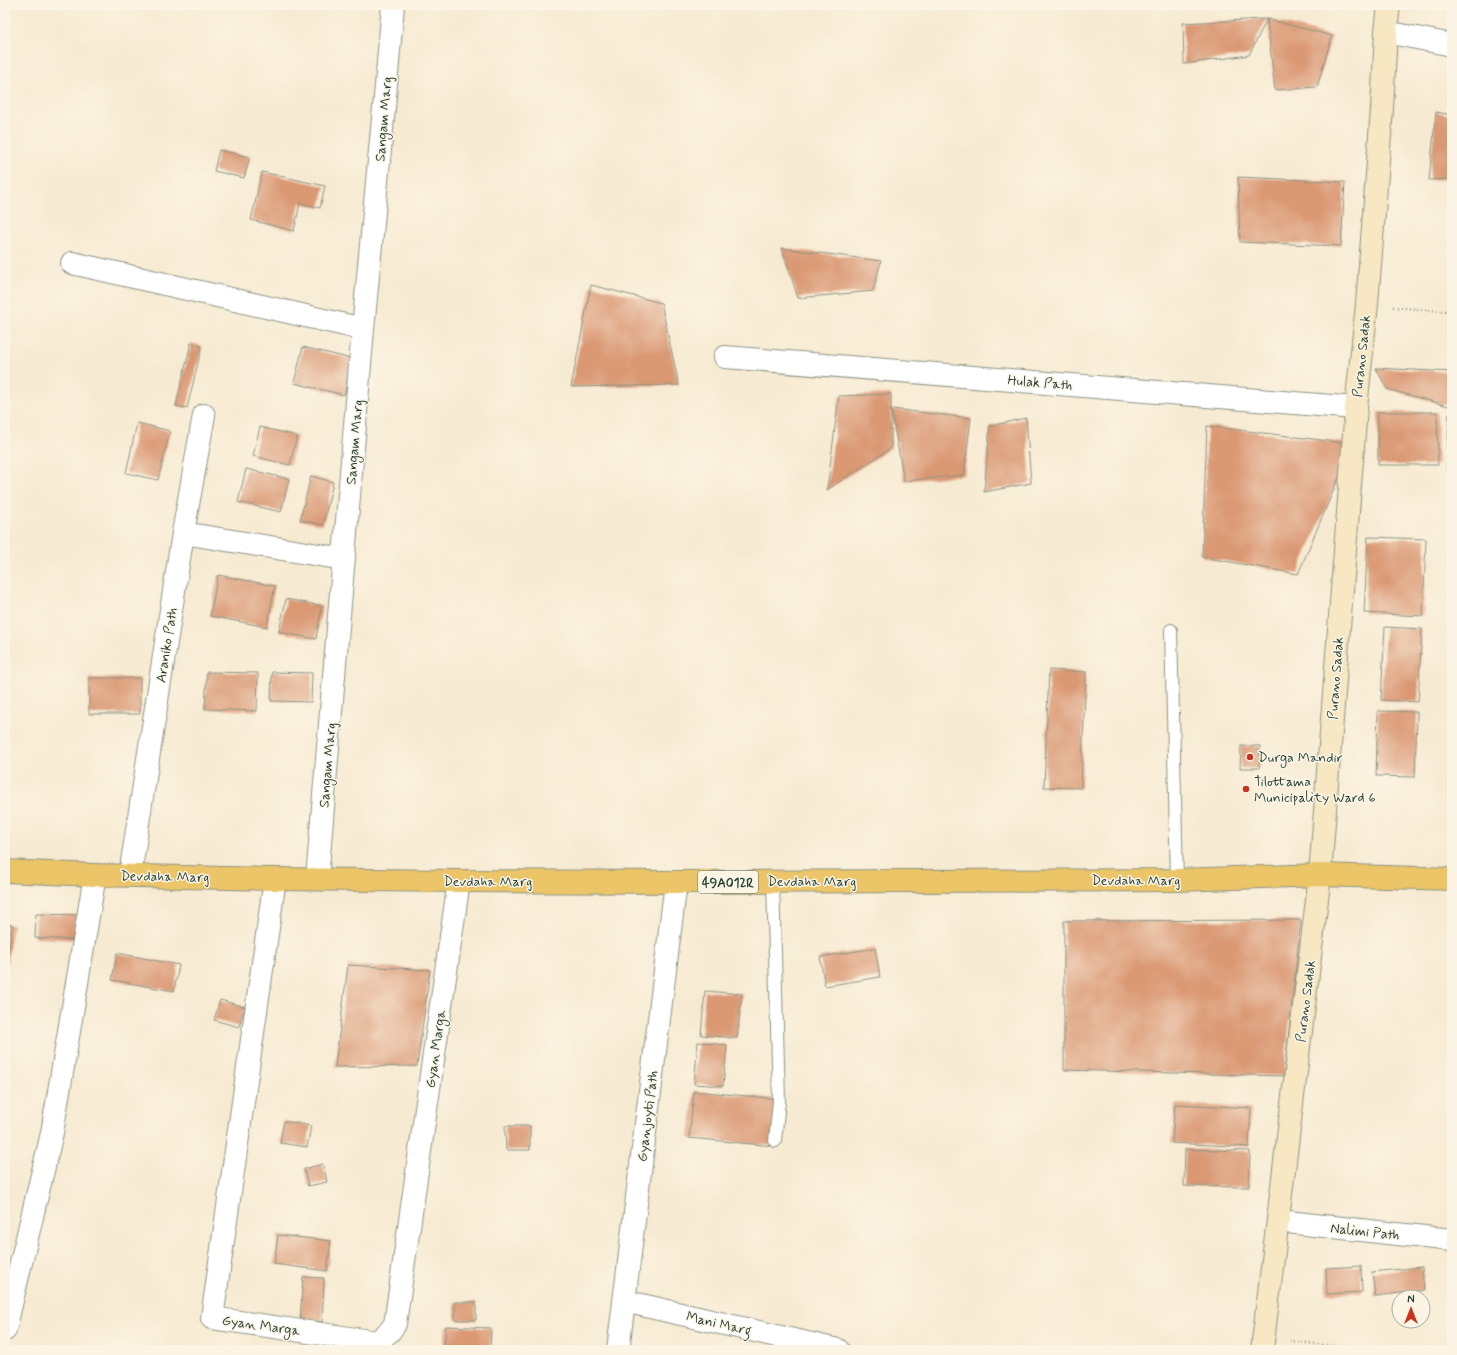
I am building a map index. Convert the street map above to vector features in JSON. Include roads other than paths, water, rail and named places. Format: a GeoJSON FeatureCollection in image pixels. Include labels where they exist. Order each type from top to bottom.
{"type":"FeatureCollection","features":[{"type":"Feature","properties":{"kind":"main road","name":"Purano Sadak"},"geometry":{"type":"LineString","coordinates":[[1263,1344],[1320,875],[1356,408],[1367,304],[1389,5]]}},
{"type":"Feature","properties":{"kind":"main road","name":"Devdaha Marg"},"geometry":{"type":"LineString","coordinates":[[5,871],[95,875],[459,882],[1177,880],[1320,875],[1452,879]]}},
{"type":"Feature","properties":{"kind":"street","name":"Sangam Marg"},"geometry":{"type":"LineString","coordinates":[[317,879],[363,330],[385,105],[393,5]]}},
{"type":"Feature","properties":{"kind":"street"},"geometry":{"type":"LineString","coordinates":[[1386,32],[1452,45]]}},
{"type":"Feature","properties":{"kind":"street"},"geometry":{"type":"LineString","coordinates":[[72,263],[363,330]]}},
{"type":"Feature","properties":{"kind":"street","name":"Hulak Path"},"geometry":{"type":"LineString","coordinates":[[725,357],[1356,408]]}},
{"type":"Feature","properties":{"kind":"street","name":"Araniko Path"},"geometry":{"type":"LineString","coordinates":[[130,875],[183,533],[204,415]]}},
{"type":"Feature","properties":{"kind":"street"},"geometry":{"type":"LineString","coordinates":[[183,533],[344,559]]}},
{"type":"Feature","properties":{"kind":"street"},"geometry":{"type":"LineString","coordinates":[[5,1330],[52,1133],[95,875]]}},
{"type":"Feature","properties":{"kind":"street","name":"Gyan Marga"},"geometry":{"type":"LineString","coordinates":[[275,879],[212,1318],[377,1342],[390,1332],[395,1324],[459,882]]}},
{"type":"Feature","properties":{"kind":"street","name":"Gyanjoyti Path"},"geometry":{"type":"LineString","coordinates":[[618,1350],[676,882]]}},
{"type":"Feature","properties":{"kind":"street","name":"Nalimi Path"},"geometry":{"type":"LineString","coordinates":[[1278,1221],[1452,1240]]}},
{"type":"Feature","properties":{"kind":"street","name":"Mani Marg"},"geometry":{"type":"LineString","coordinates":[[624,1301],[838,1350]]}},
{"type":"Feature","properties":{"kind":"lane"},"geometry":{"type":"LineString","coordinates":[[1171,630],[1177,880]]}},
{"type":"Feature","properties":{"kind":"lane"},"geometry":{"type":"LineString","coordinates":[[773,882],[779,1101],[775,1141]]}},
{"type":"Feature","properties":{"kind":"place","name":"Durga Mandir"},"geometry":{"type":"Point","coordinates":[1250,757]}},
{"type":"Feature","properties":{"kind":"place","name":"Tilottama Municipality Ward 6"},"geometry":{"type":"Point","coordinates":[1246,789]}}]}
